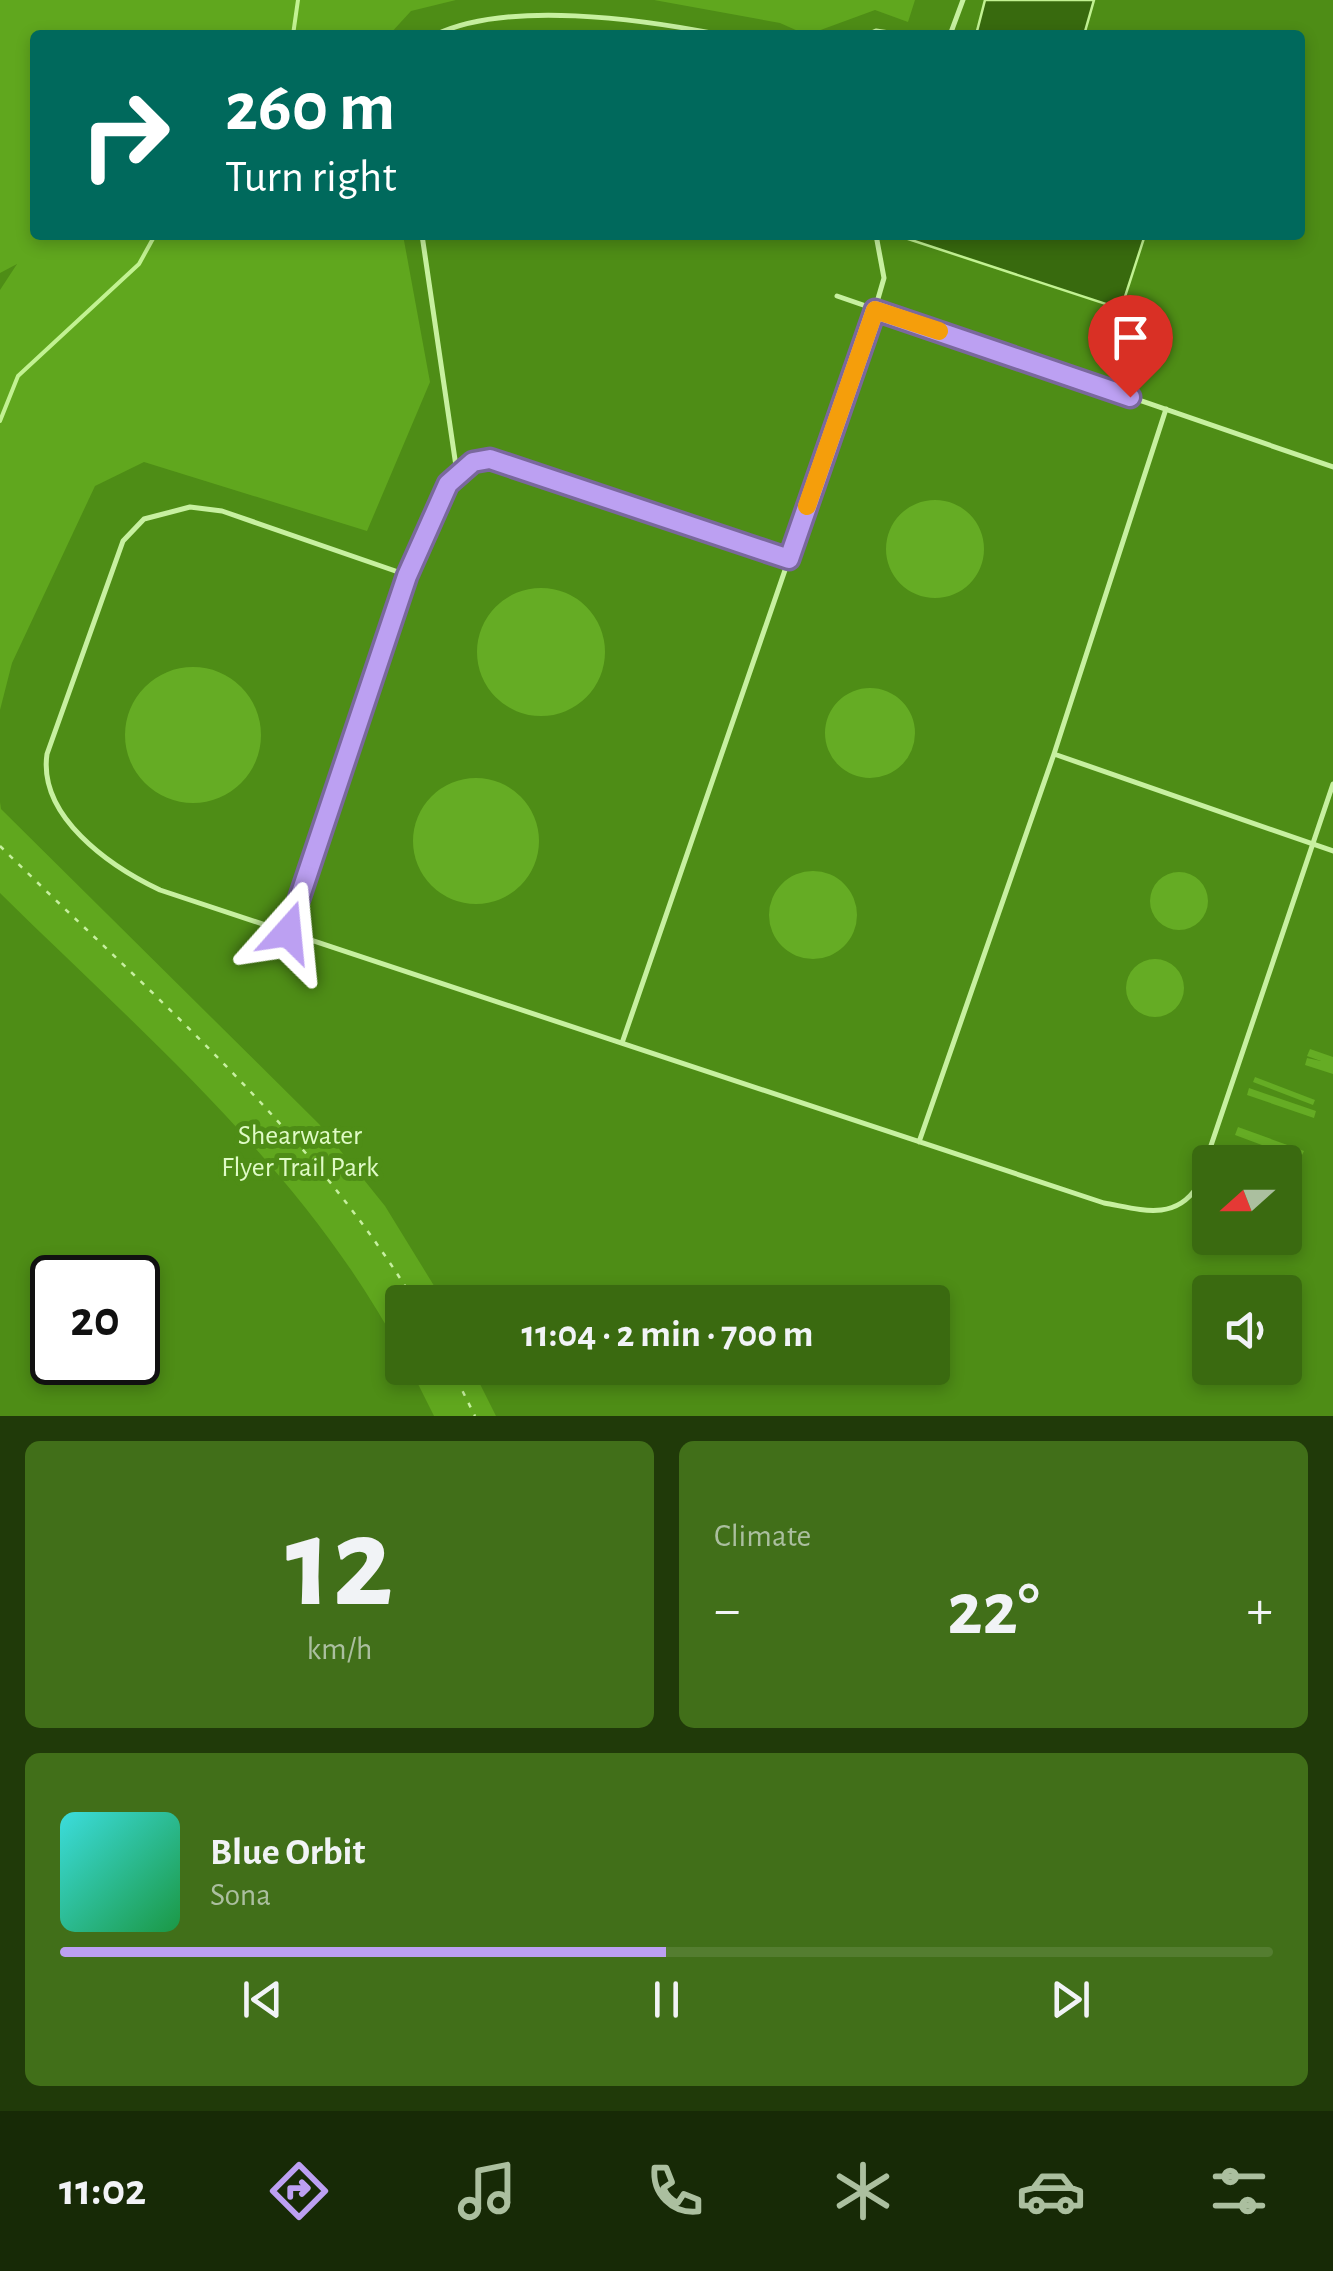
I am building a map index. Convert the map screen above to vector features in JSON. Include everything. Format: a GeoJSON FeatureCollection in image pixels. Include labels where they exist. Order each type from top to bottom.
{"type":"FeatureCollection","features":[{"type":"Feature","properties":{"kind":"lane"},"geometry":{"type":"LineString","coordinates":[[952,30],[963,0]]}},
{"type":"Feature","properties":{"kind":"lane"},"geometry":{"type":"LineString","coordinates":[[441,30],[448,24],[510,7]]}},
{"type":"Feature","properties":{"kind":"lane"},"geometry":{"type":"LineString","coordinates":[[589,8],[697,30]]}},
{"type":"Feature","properties":{"kind":"lane"},"geometry":{"type":"LineString","coordinates":[[423,240],[457,473]]}},
{"type":"Feature","properties":{"kind":"lane"},"geometry":{"type":"LineString","coordinates":[[622,1043],[875,310],[884,278],[877,240]]}},
{"type":"Feature","properties":{"kind":"lane"},"geometry":{"type":"LineString","coordinates":[[837,296],[1333,467]]}},
{"type":"Feature","properties":{"kind":"lane"},"geometry":{"type":"LineString","coordinates":[[919,1142],[1054,754],[1166,409]]}},
{"type":"Feature","properties":{"kind":"lane"},"geometry":{"type":"LineString","coordinates":[[288,932],[407,576],[448,484],[457,473],[473,462],[490,459],[789,559]]}},
{"type":"Feature","properties":{"kind":"lane"},"geometry":{"type":"LineString","coordinates":[[407,576],[222,512],[190,507],[144,519],[123,541],[47,754],[44,775],[49,794],[66,819],[119,868],[160,890],[1104,1203],[1158,1212],[1174,1209],[1189,1198],[1206,1166],[1333,784]]}},
{"type":"Feature","properties":{"kind":"lane"},"geometry":{"type":"LineString","coordinates":[[1054,754],[1333,851]]}},
{"type":"Feature","properties":{"kind":"path"},"geometry":{"type":"LineString","coordinates":[[0,846],[290,1134],[347,1202],[403,1285]]}},
{"type":"Feature","properties":{"kind":"path"},"geometry":{"type":"LineString","coordinates":[[460,1385],[475,1416]]}},
{"type":"Feature","properties":{"kind":"green space"},"geometry":{"type":"Polygon","coordinates":[[[0,0],[456,0],[411,11],[394,30],[30,30],[30,240],[404,240],[430,382],[367,531],[144,462],[95,486],[12,663],[0,710],[0,290],[17,264],[0,273],[0,0]]]}},
{"type":"Feature","properties":{"kind":"green space"},"geometry":{"type":"Polygon","coordinates":[[[654,0],[915,0],[908,22],[875,10],[821,30],[796,30],[780,23],[654,0]]]}},
{"type":"Feature","properties":{"kind":"green space","name":"Shearwater Flyer Trail Park"},"geometry":{"type":"Polygon","coordinates":[[[0,802],[1,809],[319,1124],[385,1206],[434,1285],[385,1285],[385,1325],[319,1225],[271,1166],[166,1054],[0,893],[0,802]]]}},
{"type":"Feature","properties":{"kind":"green space"},"geometry":{"type":"Polygon","coordinates":[[[418,1385],[480,1385],[496,1416],[434,1416],[418,1385]]]}},
{"type":"Feature","properties":{"kind":"shaded area"},"geometry":{"type":"Polygon","coordinates":[[[985,0],[1094,0],[1085,30],[977,30],[985,0]]]}},
{"type":"Feature","properties":{"kind":"shaded area"},"geometry":{"type":"Polygon","coordinates":[[[911,240],[1143,240],[1121,309],[911,240]]]}},
{"type":"Feature","properties":{"kind":"building"},"geometry":{"type":"Polygon","coordinates":[[[935,500],[954,504],[970,514],[980,530],[984,549],[980,568],[970,584],[954,594],[935,598],[916,594],[900,584],[890,568],[886,549],[890,530],[900,514],[916,504],[935,500]]]}},
{"type":"Feature","properties":{"kind":"building"},"geometry":{"type":"Polygon","coordinates":[[[541,588],[565,593],[586,607],[600,628],[605,652],[600,676],[586,697],[565,711],[541,716],[517,711],[496,697],[482,676],[477,652],[482,628],[496,607],[517,593],[541,588]]]}},
{"type":"Feature","properties":{"kind":"building"},"geometry":{"type":"Polygon","coordinates":[[[193,667],[219,672],[241,687],[256,709],[261,735],[256,761],[241,783],[219,798],[193,803],[167,798],[145,783],[130,761],[125,735],[130,709],[145,687],[167,672],[193,667]]]}},
{"type":"Feature","properties":{"kind":"building"},"geometry":{"type":"Polygon","coordinates":[[[870,688],[887,691],[902,701],[912,716],[912,750],[902,765],[887,775],[870,778],[853,775],[838,765],[828,750],[825,733],[828,716],[838,701],[853,691],[870,688]]]}},
{"type":"Feature","properties":{"kind":"building"},"geometry":{"type":"Polygon","coordinates":[[[476,778],[500,783],[521,796],[534,817],[539,841],[534,865],[521,886],[500,899],[476,904],[452,899],[431,886],[418,865],[413,841],[418,817],[431,796],[452,783],[476,778]]]}},
{"type":"Feature","properties":{"kind":"building"},"geometry":{"type":"Polygon","coordinates":[[[804,871],[822,871],[838,878],[850,890],[857,915],[850,940],[838,952],[822,959],[804,959],[788,952],[776,940],[769,924],[769,906],[776,890],[788,878],[804,871]]]}},
{"type":"Feature","properties":{"kind":"building"},"geometry":{"type":"Polygon","coordinates":[[[1179,872],[1200,880],[1208,901],[1200,922],[1179,930],[1158,922],[1150,901],[1158,880],[1179,872]]]}},
{"type":"Feature","properties":{"kind":"building"},"geometry":{"type":"Polygon","coordinates":[[[1155,959],[1176,967],[1184,988],[1176,1009],[1155,1017],[1134,1009],[1126,988],[1134,967],[1155,959]]]}},
{"type":"Feature","properties":{"kind":"building"},"geometry":{"type":"Polygon","coordinates":[[[1310,1049],[1333,1057],[1333,1074],[1305,1065],[1307,1058],[1321,1061],[1307,1056],[1310,1049]]]}},
{"type":"Feature","properties":{"kind":"building"},"geometry":{"type":"Polygon","coordinates":[[[1255,1077],[1315,1100],[1313,1105],[1253,1082],[1255,1077]]]}},
{"type":"Feature","properties":{"kind":"building"},"geometry":{"type":"Polygon","coordinates":[[[1249,1088],[1316,1111],[1314,1118],[1247,1095],[1249,1088]]]}},
{"type":"Feature","properties":{"kind":"building"},"geometry":{"type":"Polygon","coordinates":[[[1238,1127],[1288,1145],[1262,1145],[1235,1135],[1238,1127]]]}},
{"type":"Feature","properties":{"kind":"waterway"},"geometry":{"type":"LineString","coordinates":[[294,30],[298,0]]}},
{"type":"Feature","properties":{"kind":"waterway"},"geometry":{"type":"LineString","coordinates":[[0,421],[18,376],[139,264],[152,240]]}},
{"type":"Feature","properties":{"kind":"slow traffic"},"geometry":{"type":"LineString","coordinates":[[807,506],[875,310],[939,331]]}},
{"type":"Feature","properties":{"kind":"route"},"geometry":{"type":"LineString","coordinates":[[288,932],[407,576],[448,484],[473,462],[490,459],[789,559],[875,310],[1130,397]]}}]}
